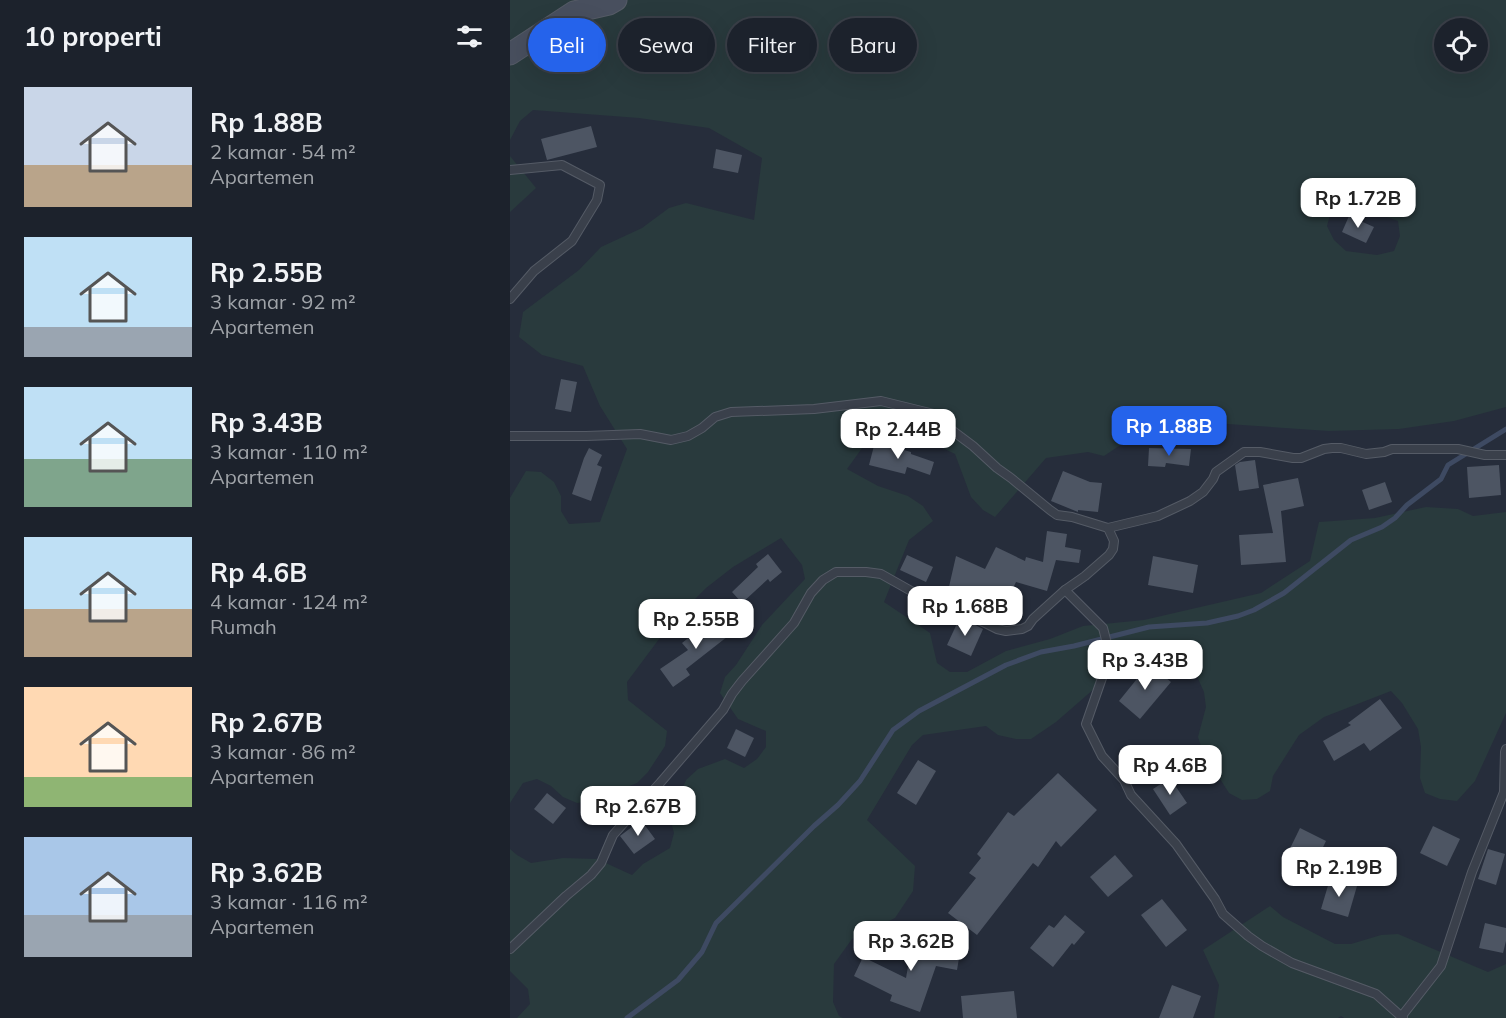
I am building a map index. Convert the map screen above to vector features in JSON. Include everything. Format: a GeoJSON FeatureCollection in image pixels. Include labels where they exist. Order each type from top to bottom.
{"type":"FeatureCollection","features":[{"type":"Feature","properties":{"kind":"street"},"geometry":{"type":"LineString","coordinates":[[510,54],[574,12],[609,4],[616,0]]}},
{"type":"Feature","properties":{"kind":"lane"},"geometry":{"type":"LineString","coordinates":[[510,170],[562,165],[600,185],[597,200],[572,241],[534,270],[510,299]]}},
{"type":"Feature","properties":{"kind":"lane"},"geometry":{"type":"LineString","coordinates":[[510,435],[640,434],[671,440],[688,436],[715,417],[731,412],[814,409],[881,401],[934,414],[1057,515],[1108,528],[1158,516],[1190,501],[1203,492],[1216,472],[1244,452],[1301,458],[1332,448],[1366,454],[1392,449],[1458,449],[1485,455],[1506,455]]}},
{"type":"Feature","properties":{"kind":"lane"},"geometry":{"type":"LineString","coordinates":[[510,949],[591,875],[601,862],[612,835],[723,710],[742,681],[794,623],[812,593],[823,580],[836,572],[881,574],[936,605],[960,610],[997,629],[1006,631],[1022,629],[1113,549],[1114,541],[1108,528]]}},
{"type":"Feature","properties":{"kind":"lane"},"geometry":{"type":"LineString","coordinates":[[1065,591],[1103,628],[1110,655],[1086,724],[1102,756],[1124,780],[1131,795],[1176,844],[1223,914],[1262,946],[1292,963],[1376,994],[1402,1017],[1440,966],[1472,872],[1504,792],[1504,752],[1506,749]]}},
{"type":"Feature","properties":{"kind":"shaded area"},"geometry":{"type":"Polygon","coordinates":[[[510,0],[1506,0],[1506,407],[1454,421],[1399,429],[1329,431],[1183,421],[1131,438],[1104,456],[1088,452],[1046,458],[995,517],[983,510],[971,497],[955,454],[883,419],[847,469],[878,486],[908,496],[923,506],[933,521],[909,540],[884,602],[930,633],[937,663],[950,672],[967,672],[1006,651],[1050,639],[1083,626],[1144,620],[1261,593],[1310,561],[1319,522],[1375,518],[1426,507],[1458,509],[1473,516],[1506,512],[1506,713],[1475,781],[1457,801],[1440,799],[1425,793],[1420,778],[1421,747],[1418,729],[1402,703],[1391,691],[1324,717],[1299,735],[1273,776],[1270,791],[1257,799],[1242,800],[1229,793],[1203,752],[1198,737],[1206,707],[1204,692],[1196,674],[1148,642],[1056,722],[1031,739],[1016,739],[998,735],[986,726],[923,735],[912,745],[867,820],[915,866],[913,891],[895,918],[852,939],[834,964],[833,1002],[839,1016],[843,1018],[517,1018],[530,1004],[528,989],[510,971],[510,849],[531,863],[563,858],[597,859],[632,875],[643,864],[670,848],[674,833],[670,818],[686,780],[698,769],[725,759],[744,768],[757,759],[766,747],[766,731],[738,719],[720,693],[725,677],[736,665],[762,625],[805,579],[802,565],[781,538],[733,567],[706,588],[671,623],[627,682],[628,700],[667,731],[665,746],[648,772],[637,783],[592,801],[577,803],[563,797],[551,786],[537,779],[523,783],[510,803],[510,498],[526,471],[541,472],[554,482],[561,496],[561,511],[569,524],[600,522],[627,449],[600,406],[583,366],[542,355],[519,337],[523,312],[579,270],[601,247],[642,228],[669,208],[686,203],[754,220],[762,158],[709,128],[639,118],[533,110],[520,121],[510,140],[510,0]],[[1345,202],[1331,211],[1327,226],[1334,240],[1346,251],[1377,255],[1394,251],[1400,236],[1398,221],[1345,202]]]}},
{"type":"Feature","properties":{"kind":"shaded area"},"geometry":{"type":"Polygon","coordinates":[[[510,156],[536,188],[510,212],[510,156]]]}},
{"type":"Feature","properties":{"kind":"shaded area"},"geometry":{"type":"Polygon","coordinates":[[[1270,906],[1283,917],[1335,944],[1351,944],[1381,935],[1398,934],[1488,972],[1506,964],[1506,1018],[1344,1018],[1341,1016],[1338,1018],[1214,1018],[1219,985],[1203,950],[1270,906]]]}},
{"type":"Feature","properties":{"kind":"building"},"geometry":{"type":"Polygon","coordinates":[[[591,126],[597,147],[547,160],[541,139],[591,126]]]}},
{"type":"Feature","properties":{"kind":"building"},"geometry":{"type":"Polygon","coordinates":[[[716,149],[742,155],[738,173],[713,168],[716,149]]]}},
{"type":"Feature","properties":{"kind":"building"},"geometry":{"type":"Polygon","coordinates":[[[1349,216],[1374,227],[1366,243],[1342,232],[1349,216]]]}},
{"type":"Feature","properties":{"kind":"building"},"geometry":{"type":"Polygon","coordinates":[[[561,379],[577,382],[571,412],[555,409],[561,379]]]}},
{"type":"Feature","properties":{"kind":"building"},"geometry":{"type":"Polygon","coordinates":[[[875,442],[911,452],[911,454],[934,462],[930,475],[907,467],[905,474],[869,465],[875,442]]]}},
{"type":"Feature","properties":{"kind":"building"},"geometry":{"type":"Polygon","coordinates":[[[589,448],[602,455],[597,465],[602,467],[591,501],[572,494],[589,448]]]}},
{"type":"Feature","properties":{"kind":"building"},"geometry":{"type":"Polygon","coordinates":[[[1149,448],[1191,449],[1189,466],[1166,463],[1165,467],[1148,466],[1149,448]]]}},
{"type":"Feature","properties":{"kind":"building"},"geometry":{"type":"Polygon","coordinates":[[[1255,460],[1259,488],[1239,491],[1235,465],[1255,460]]]}},
{"type":"Feature","properties":{"kind":"building"},"geometry":{"type":"Polygon","coordinates":[[[1499,465],[1501,495],[1469,498],[1467,467],[1499,465]]]}},
{"type":"Feature","properties":{"kind":"building"},"geometry":{"type":"Polygon","coordinates":[[[1063,471],[1090,482],[1102,483],[1098,512],[1078,510],[1078,512],[1051,501],[1063,471]]]}},
{"type":"Feature","properties":{"kind":"building"},"geometry":{"type":"Polygon","coordinates":[[[1298,478],[1304,506],[1281,511],[1286,562],[1241,565],[1239,535],[1273,533],[1263,485],[1298,478]]]}},
{"type":"Feature","properties":{"kind":"building"},"geometry":{"type":"Polygon","coordinates":[[[1385,482],[1392,502],[1369,510],[1362,490],[1385,482]]]}},
{"type":"Feature","properties":{"kind":"building"},"geometry":{"type":"Polygon","coordinates":[[[1047,531],[1067,534],[1065,547],[1081,550],[1079,563],[1056,560],[1047,591],[1016,582],[997,621],[965,605],[946,600],[956,556],[985,569],[996,547],[1025,561],[1026,557],[1043,562],[1047,531]]]}},
{"type":"Feature","properties":{"kind":"building"},"geometry":{"type":"Polygon","coordinates":[[[768,554],[782,572],[770,582],[768,579],[742,603],[732,592],[758,567],[756,564],[768,554]]]}},
{"type":"Feature","properties":{"kind":"building"},"geometry":{"type":"Polygon","coordinates":[[[907,555],[933,567],[926,582],[900,570],[907,555]]]}},
{"type":"Feature","properties":{"kind":"building"},"geometry":{"type":"Polygon","coordinates":[[[1153,556],[1198,565],[1193,593],[1148,585],[1153,556]]]}},
{"type":"Feature","properties":{"kind":"building"},"geometry":{"type":"Polygon","coordinates":[[[717,615],[732,633],[686,669],[690,675],[673,687],[660,669],[688,650],[682,643],[717,615]]]}},
{"type":"Feature","properties":{"kind":"building"},"geometry":{"type":"Polygon","coordinates":[[[960,617],[983,629],[971,656],[947,645],[960,617]]]}},
{"type":"Feature","properties":{"kind":"building"},"geometry":{"type":"Polygon","coordinates":[[[1149,664],[1171,682],[1140,719],[1119,701],[1149,664]]]}},
{"type":"Feature","properties":{"kind":"building"},"geometry":{"type":"Polygon","coordinates":[[[1380,699],[1402,728],[1370,751],[1364,743],[1334,761],[1323,741],[1351,725],[1348,723],[1380,699]]]}},
{"type":"Feature","properties":{"kind":"building"},"geometry":{"type":"Polygon","coordinates":[[[736,729],[754,738],[745,757],[727,748],[736,729]]]}},
{"type":"Feature","properties":{"kind":"building"},"geometry":{"type":"Polygon","coordinates":[[[918,760],[936,771],[916,805],[897,793],[918,760]]]}},
{"type":"Feature","properties":{"kind":"building"},"geometry":{"type":"Polygon","coordinates":[[[1058,773],[1097,810],[1061,847],[1056,841],[1038,867],[1033,863],[977,935],[948,913],[976,878],[969,873],[981,858],[977,854],[1008,812],[1014,816],[1058,773]]]}},
{"type":"Feature","properties":{"kind":"building"},"geometry":{"type":"Polygon","coordinates":[[[1170,778],[1187,803],[1170,815],[1153,789],[1170,778]]]}},
{"type":"Feature","properties":{"kind":"building"},"geometry":{"type":"Polygon","coordinates":[[[547,793],[566,808],[553,824],[534,809],[547,793]]]}},
{"type":"Feature","properties":{"kind":"building"},"geometry":{"type":"Polygon","coordinates":[[[641,820],[655,839],[634,854],[620,836],[641,820]]]}},
{"type":"Feature","properties":{"kind":"building"},"geometry":{"type":"Polygon","coordinates":[[[1433,826],[1460,839],[1447,866],[1420,853],[1433,826]]]}},
{"type":"Feature","properties":{"kind":"building"},"geometry":{"type":"Polygon","coordinates":[[[1300,828],[1326,841],[1308,878],[1282,865],[1300,828]]]}},
{"type":"Feature","properties":{"kind":"building"},"geometry":{"type":"Polygon","coordinates":[[[1488,849],[1505,854],[1496,885],[1478,879],[1488,849]]]}},
{"type":"Feature","properties":{"kind":"building"},"geometry":{"type":"Polygon","coordinates":[[[1115,855],[1133,876],[1108,897],[1090,877],[1115,855]]]}},
{"type":"Feature","properties":{"kind":"building"},"geometry":{"type":"Polygon","coordinates":[[[1330,879],[1357,886],[1348,917],[1321,909],[1330,879]]]}},
{"type":"Feature","properties":{"kind":"building"},"geometry":{"type":"Polygon","coordinates":[[[1162,899],[1187,930],[1166,947],[1141,915],[1162,899]]]}},
{"type":"Feature","properties":{"kind":"building"},"geometry":{"type":"Polygon","coordinates":[[[1065,915],[1085,932],[1074,945],[1072,943],[1053,967],[1030,948],[1049,925],[1054,928],[1065,915]]]}},
{"type":"Feature","properties":{"kind":"building"},"geometry":{"type":"Polygon","coordinates":[[[1485,923],[1506,928],[1503,953],[1479,948],[1485,923]]]}},
{"type":"Feature","properties":{"kind":"building"},"geometry":{"type":"Polygon","coordinates":[[[913,938],[961,946],[957,970],[936,966],[920,1012],[890,1001],[892,995],[854,976],[863,957],[906,978],[913,938]]]}},
{"type":"Feature","properties":{"kind":"building"},"geometry":{"type":"Polygon","coordinates":[[[1172,985],[1201,996],[1193,1018],[1159,1018],[1172,985]]]}},
{"type":"Feature","properties":{"kind":"building"},"geometry":{"type":"Polygon","coordinates":[[[1014,991],[1017,1018],[963,1018],[961,996],[1014,991]]]}},
{"type":"Feature","properties":{"kind":"waterway"},"geometry":{"type":"LineString","coordinates":[[627,1018],[678,980],[702,952],[716,923],[838,805],[860,781],[893,730],[919,711],[1006,665],[1041,652],[1149,627],[1207,623],[1254,610],[1284,593],[1351,540],[1382,527],[1395,518],[1407,505],[1441,479],[1448,465],[1506,429]]}}]}
